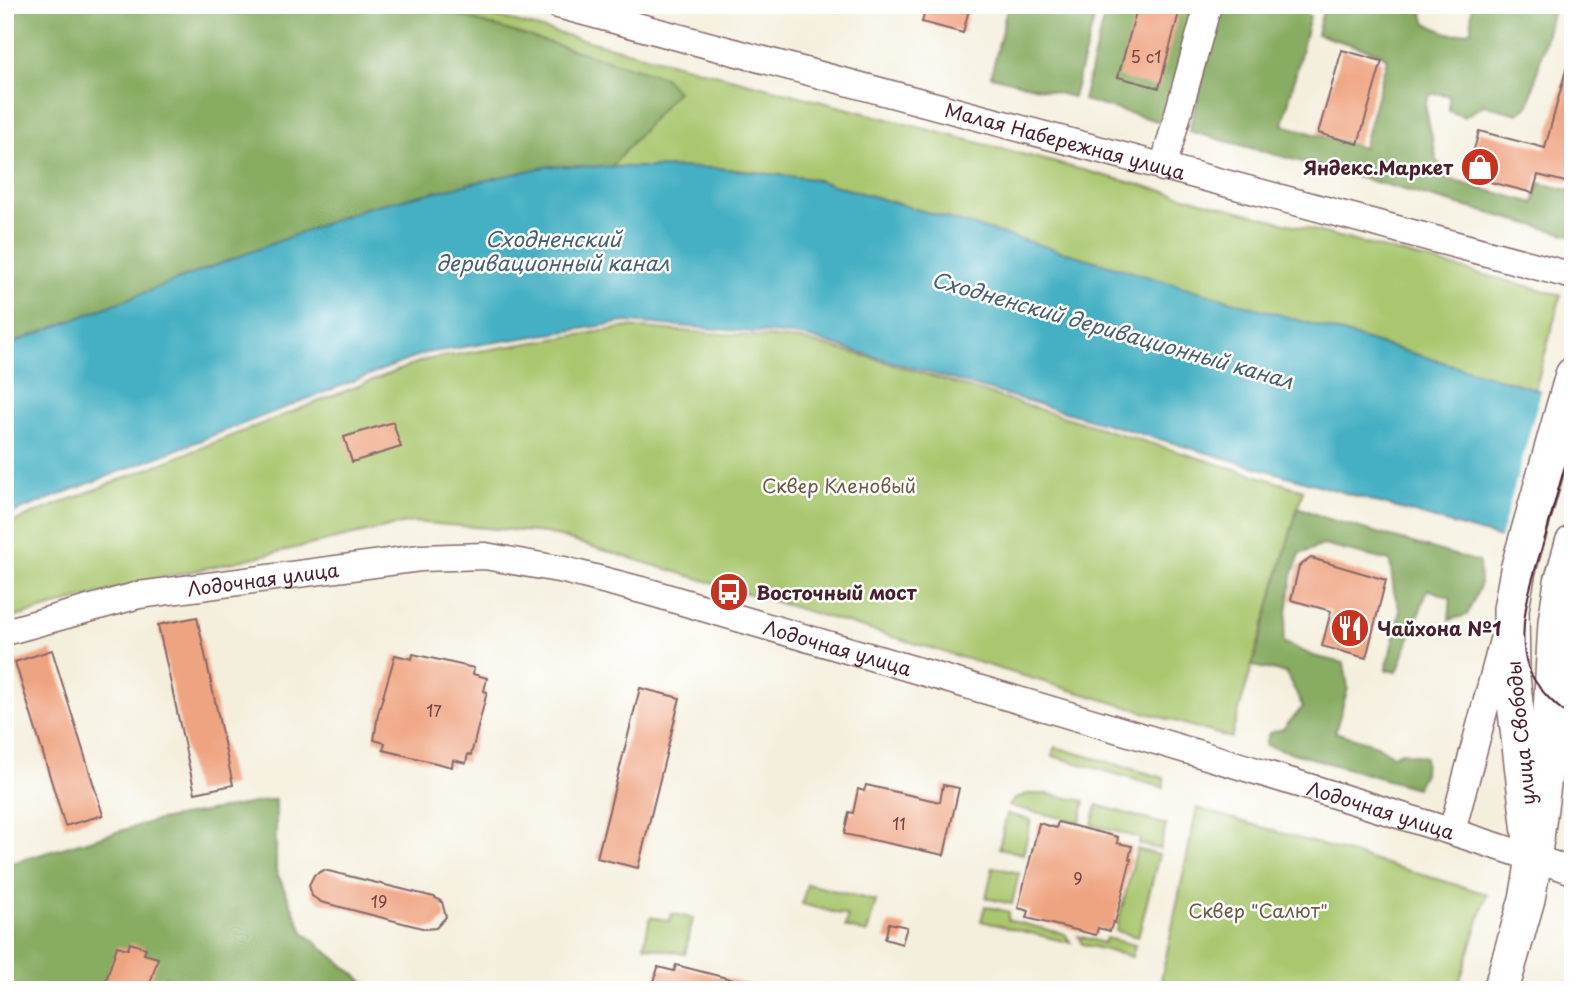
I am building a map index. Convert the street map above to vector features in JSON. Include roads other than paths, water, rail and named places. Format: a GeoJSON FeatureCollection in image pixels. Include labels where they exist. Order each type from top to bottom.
{"type":"FeatureCollection","features":[{"type":"Feature","properties":{"kind":"main road","name":"улица Свободы"},"geometry":{"type":"LineString","coordinates":[[1533,858],[1512,677],[1511,609],[1518,570],[1573,375]]}},
{"type":"Feature","properties":{"kind":"main road","name":"улица Свободы"},"geometry":{"type":"LineString","coordinates":[[1501,990],[1527,899],[1550,730],[1556,622],[1562,582],[1573,543]]}},
{"type":"Feature","properties":{"kind":"street","name":"Малая Набережная улица"},"geometry":{"type":"LineString","coordinates":[[558,5],[1573,276]]}},
{"type":"Feature","properties":{"kind":"street"},"geometry":{"type":"LineString","coordinates":[[1163,168],[1208,5]]}},
{"type":"Feature","properties":{"kind":"street","name":"Лодочная улица"},"geometry":{"type":"LineString","coordinates":[[5,632],[139,595],[420,558],[485,556],[564,570],[649,592],[1196,752],[1573,871]]}},
{"type":"Feature","properties":{"kind":"street","name":"улица Свободы"},"geometry":{"type":"LineString","coordinates":[[1452,831],[1511,609]]}},
{"type":"Feature","properties":{"kind":"water","name":"Сходненский деривационный канал"},"geometry":{"type":"Polygon","coordinates":[[[549,166],[718,168],[813,179],[1573,400],[1573,559],[803,336],[626,322],[426,353],[5,516],[5,346],[368,207],[549,166]]]}},
{"type":"Feature","properties":{"kind":"tram line"},"geometry":{"type":"LineString","coordinates":[[1573,438],[1532,581],[1523,633],[1524,650],[1531,675],[1547,696],[1573,719]]}},
{"type":"Feature","properties":{"kind":"place","name":"Яндекс.Маркет"},"geometry":{"type":"Point","coordinates":[1480,167]}},
{"type":"Feature","properties":{"kind":"place","name":"Восточный мост"},"geometry":{"type":"Point","coordinates":[729,592]}},
{"type":"Feature","properties":{"kind":"place","name":"Чайхона №1"},"geometry":{"type":"Point","coordinates":[1350,628]}},
{"type":"Feature","properties":{"kind":"park label","name":"Сквер Кленовый"},"geometry":{"type":"Point","coordinates":[839,485]}},
{"type":"Feature","properties":{"kind":"park label","name":"Сквер \"Салют\""},"geometry":{"type":"Point","coordinates":[1258,910]}}]}
